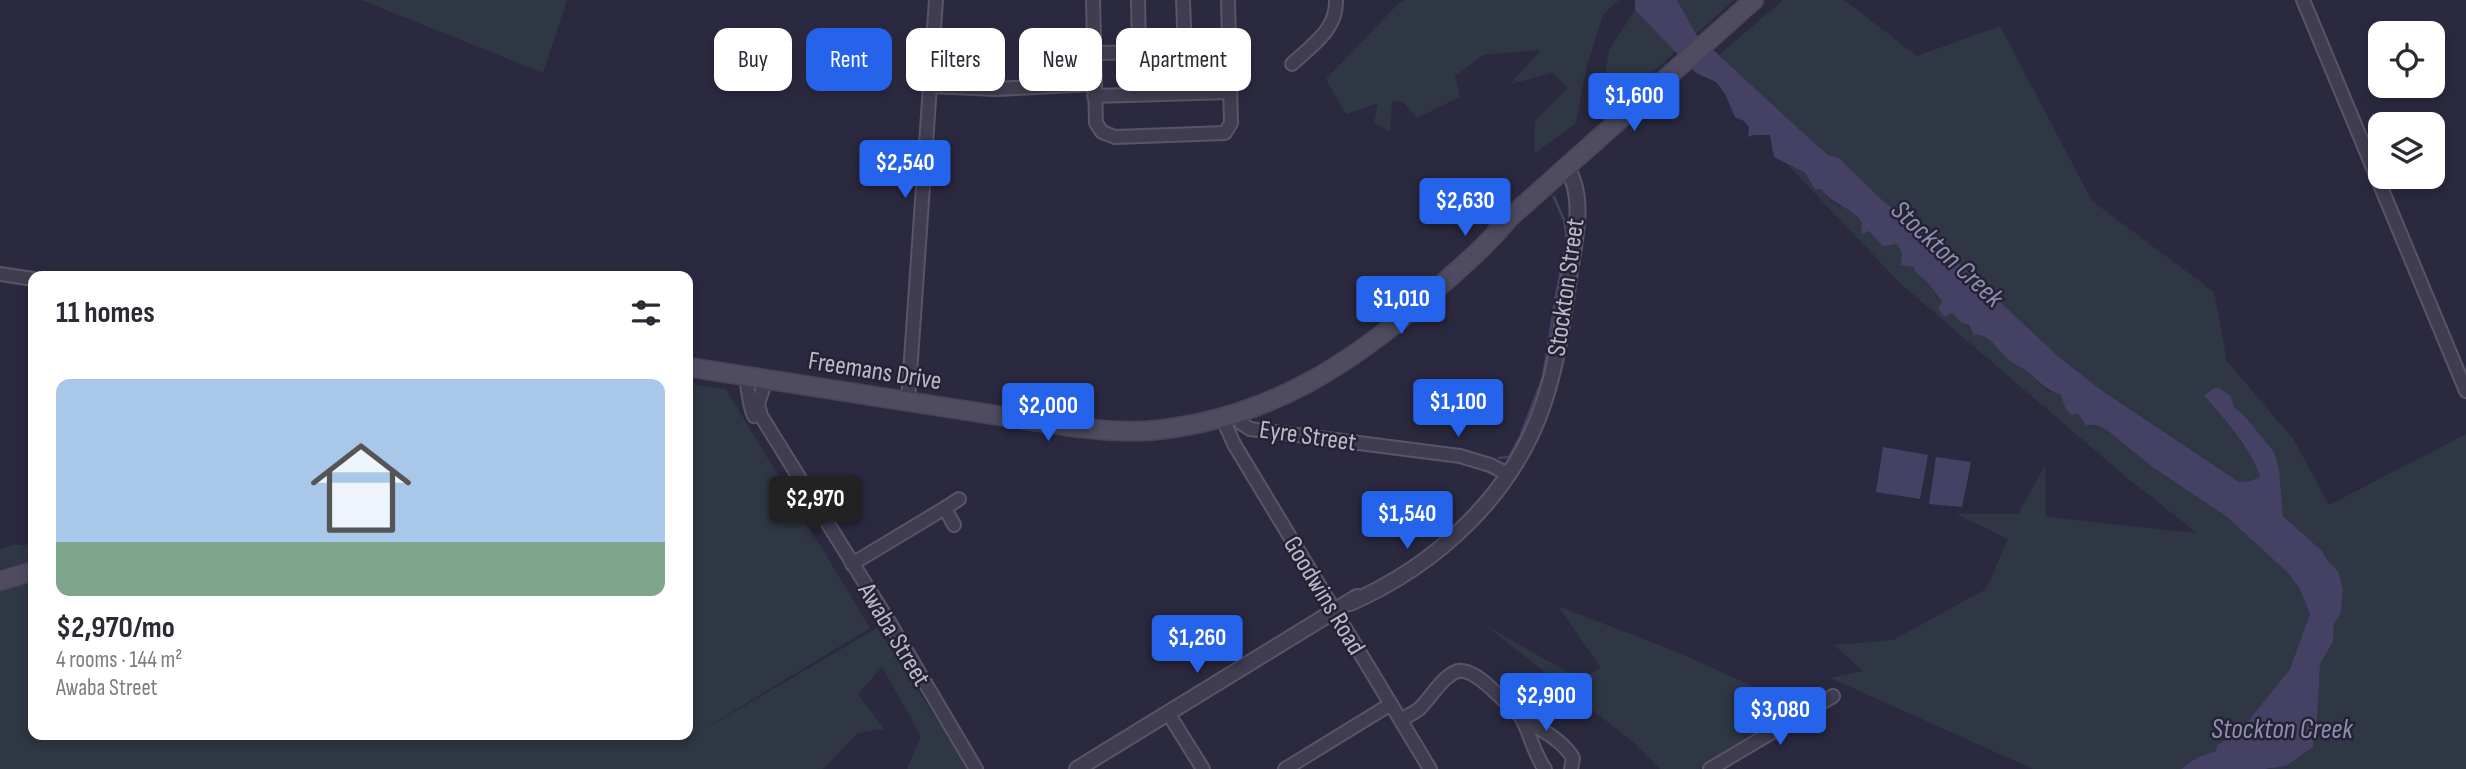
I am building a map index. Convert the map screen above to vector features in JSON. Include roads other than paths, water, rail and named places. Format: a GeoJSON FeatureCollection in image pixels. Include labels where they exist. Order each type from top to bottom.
{"type":"FeatureCollection","features":[{"type":"Feature","properties":{"kind":"main road","name":"Freemans Drive"},"geometry":{"type":"LineString","coordinates":[[693,368],[1101,430],[1155,430],[1229,416],[1281,398],[1335,368],[1408,314],[1491,240],[1506,222],[1566,167],[1754,0]]}},
{"type":"Feature","properties":{"kind":"main road"},"geometry":{"type":"LineString","coordinates":[[0,581],[28,573]]}},
{"type":"Feature","properties":{"kind":"street"},"geometry":{"type":"LineString","coordinates":[[934,28],[936,0]]}},
{"type":"Feature","properties":{"kind":"street"},"geometry":{"type":"LineString","coordinates":[[1093,0],[1094,28]]}},
{"type":"Feature","properties":{"kind":"street"},"geometry":{"type":"LineString","coordinates":[[1138,0],[1139,28]]}},
{"type":"Feature","properties":{"kind":"street"},"geometry":{"type":"LineString","coordinates":[[1183,0],[1184,28]]}},
{"type":"Feature","properties":{"kind":"street"},"geometry":{"type":"LineString","coordinates":[[1228,0],[1229,28]]}},
{"type":"Feature","properties":{"kind":"street"},"geometry":{"type":"LineString","coordinates":[[1292,64],[1331,25],[1336,12],[1336,0]]}},
{"type":"Feature","properties":{"kind":"street"},"geometry":{"type":"LineString","coordinates":[[2303,0],[2466,391]]}},
{"type":"Feature","properties":{"kind":"street"},"geometry":{"type":"LineString","coordinates":[[1094,91],[1096,123],[1102,132],[1115,137],[1221,134],[1229,128],[1231,122],[1230,92],[1102,90]]}},
{"type":"Feature","properties":{"kind":"street"},"geometry":{"type":"LineString","coordinates":[[908,402],[930,91]]}},
{"type":"Feature","properties":{"kind":"street","name":"Stockton Street"},"geometry":{"type":"LineString","coordinates":[[1077,769],[1350,603],[1401,569],[1475,513],[1508,474],[1526,444],[1544,402],[1559,341],[1577,212],[1574,179],[1566,167]]}},
{"type":"Feature","properties":{"kind":"street"},"geometry":{"type":"LineString","coordinates":[[0,274],[28,278]]}},
{"type":"Feature","properties":{"kind":"street","name":"Awaba Street"},"geometry":{"type":"LineString","coordinates":[[745,376],[750,391],[751,409],[754,416],[767,428]]}},
{"type":"Feature","properties":{"kind":"street","name":"Awaba Street"},"geometry":{"type":"LineString","coordinates":[[766,379],[758,404],[767,428],[976,769]]}},
{"type":"Feature","properties":{"kind":"street","name":"Eyre Street"},"geometry":{"type":"LineString","coordinates":[[1229,416],[1250,429],[1460,456],[1490,465],[1508,474]]}},
{"type":"Feature","properties":{"kind":"street","name":"Goodwins Road"},"geometry":{"type":"LineString","coordinates":[[1229,416],[1234,444],[1430,769]]}},
{"type":"Feature","properties":{"kind":"street"},"geometry":{"type":"LineString","coordinates":[[852,564],[959,499]]}},
{"type":"Feature","properties":{"kind":"street"},"geometry":{"type":"LineString","coordinates":[[944,508],[954,526]]}},
{"type":"Feature","properties":{"kind":"street"},"geometry":{"type":"LineString","coordinates":[[1401,720],[1420,708],[1448,678],[1458,671],[1468,672],[1483,681],[1521,717],[1569,751],[1573,763],[1571,769]]}},
{"type":"Feature","properties":{"kind":"street"},"geometry":{"type":"LineString","coordinates":[[1710,769],[1833,696]]}},
{"type":"Feature","properties":{"kind":"street"},"geometry":{"type":"LineString","coordinates":[[1284,769],[1391,704]]}},
{"type":"Feature","properties":{"kind":"street"},"geometry":{"type":"LineString","coordinates":[[1168,713],[1203,769]]}},
{"type":"Feature","properties":{"kind":"street"},"geometry":{"type":"LineString","coordinates":[[1521,717],[1528,728],[1532,748],[1545,769]]}},
{"type":"Feature","properties":{"kind":"water","name":"Stockton Creek"},"geometry":{"type":"Polygon","coordinates":[[[1635,0],[1677,0],[1696,34],[1828,155],[1839,158],[1882,200],[1937,243],[2060,358],[2104,392],[2239,482],[2250,481],[2260,477],[2252,457],[2228,423],[2204,396],[2214,388],[2219,388],[2231,396],[2234,407],[2274,452],[2279,469],[2283,516],[2322,551],[2338,571],[2343,589],[2341,613],[2334,624],[2333,642],[2320,664],[2313,747],[2286,766],[2265,769],[2181,769],[2198,757],[2216,751],[2217,746],[2245,725],[2290,669],[2310,614],[2299,588],[2289,574],[2227,517],[2151,466],[2107,430],[2097,425],[2086,425],[2078,414],[2071,415],[2065,408],[2061,395],[2011,361],[1985,337],[1974,335],[1969,325],[1962,323],[1952,313],[1945,317],[1938,309],[1942,302],[1928,283],[1913,267],[1901,265],[1902,253],[1897,244],[1883,246],[1869,231],[1861,234],[1862,223],[1852,212],[1832,200],[1821,189],[1815,189],[1805,173],[1774,157],[1770,135],[1748,137],[1749,127],[1735,117],[1725,94],[1716,82],[1696,73],[1635,10],[1635,0]]]}},
{"type":"Feature","properties":{"kind":"water"},"geometry":{"type":"Polygon","coordinates":[[[1883,447],[1928,455],[1920,499],[1876,492],[1883,447]]]}},
{"type":"Feature","properties":{"kind":"water"},"geometry":{"type":"Polygon","coordinates":[[[1936,457],[1971,462],[1962,507],[1929,504],[1936,457]]]}},
{"type":"Feature","properties":{"kind":"waterway"},"geometry":{"type":"LineString","coordinates":[[1499,458],[1509,457],[1520,437],[1543,377],[1567,241],[1564,220],[1554,197]]}}]}
